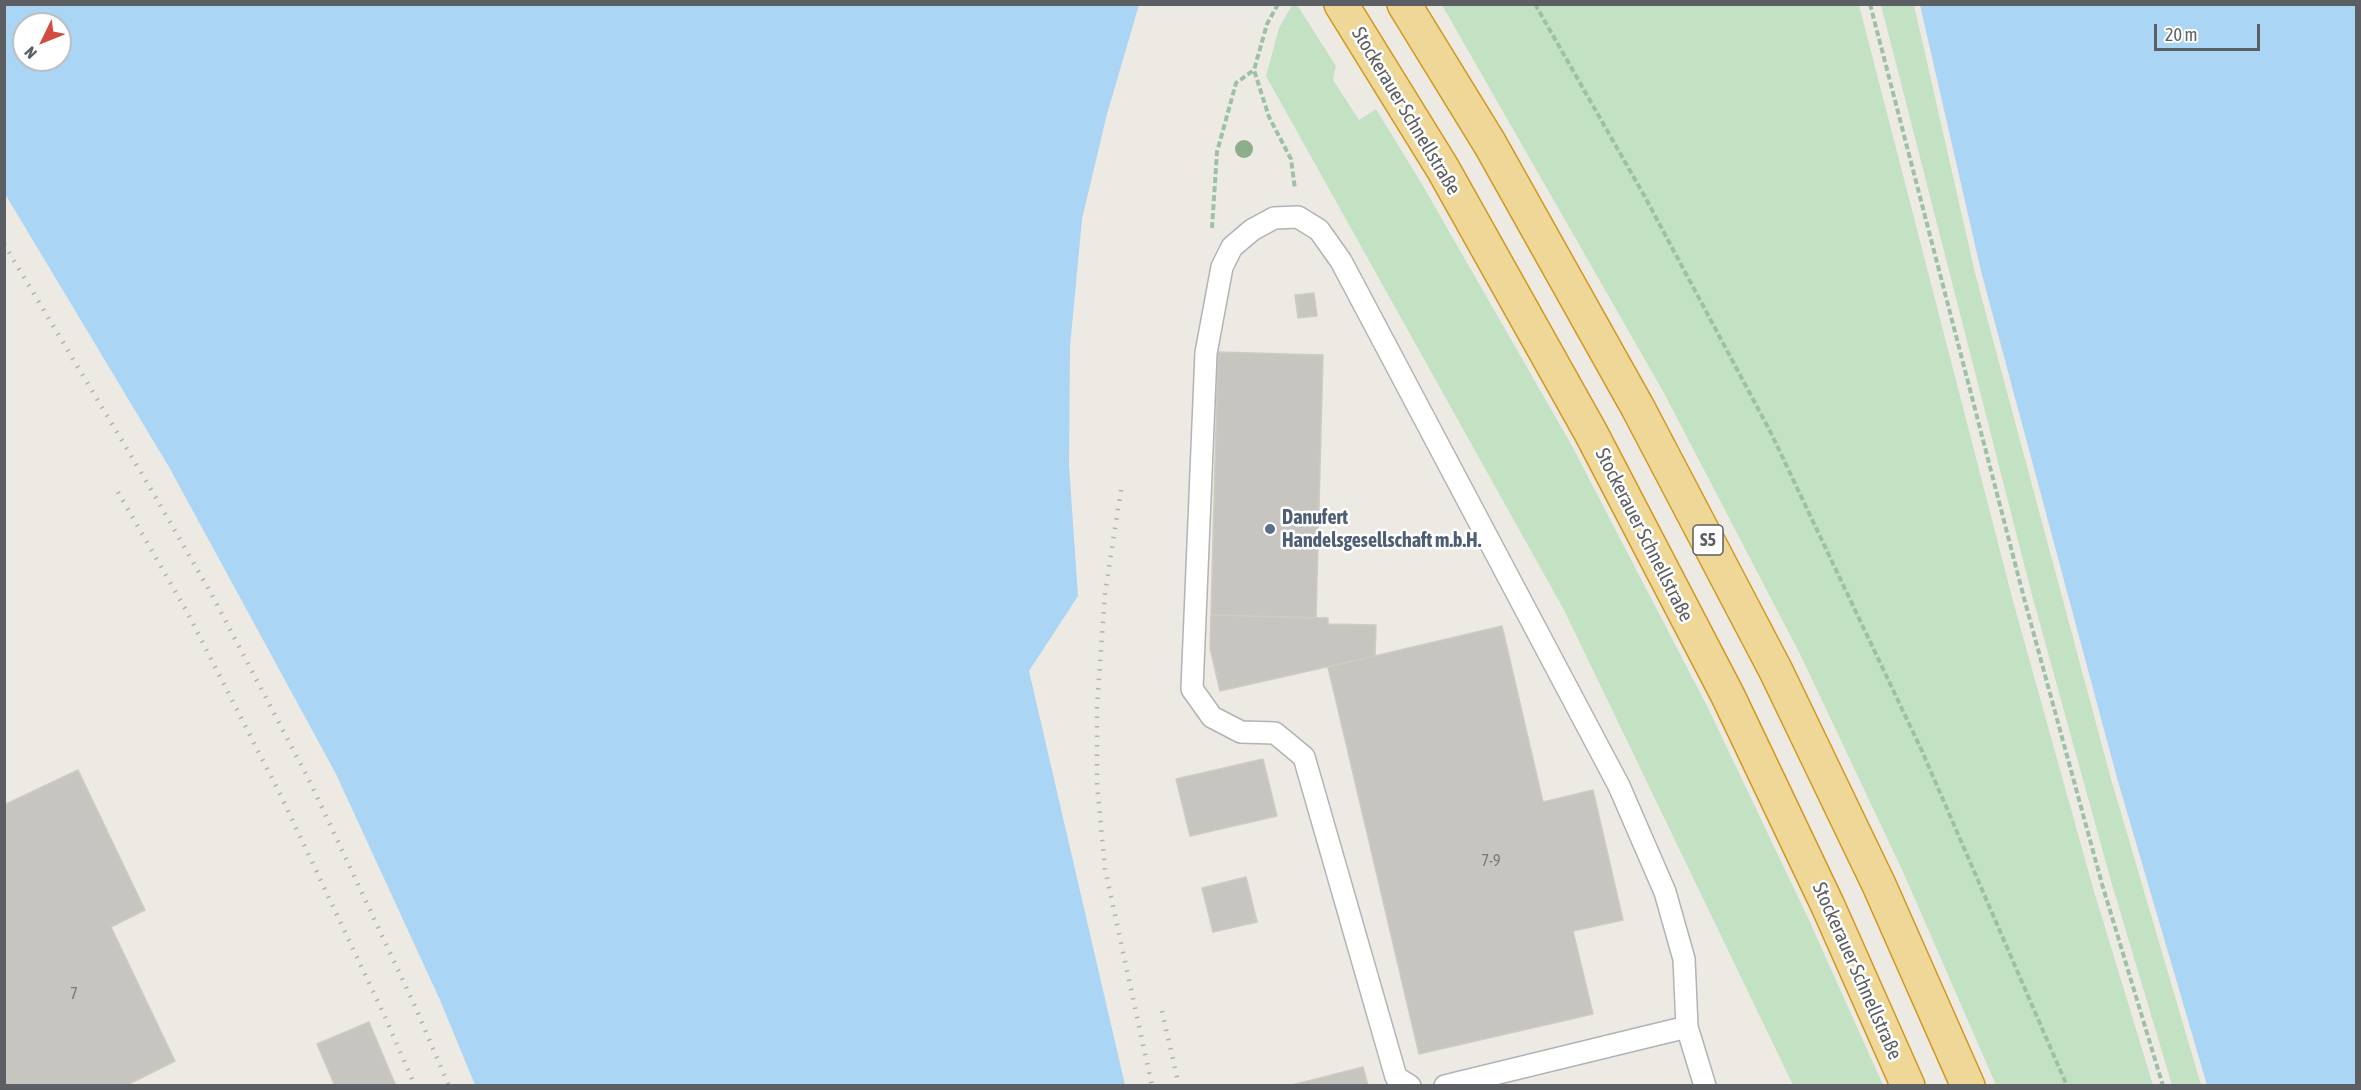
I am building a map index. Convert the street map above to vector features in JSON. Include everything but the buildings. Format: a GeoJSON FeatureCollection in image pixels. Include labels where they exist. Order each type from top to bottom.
{"type":"FeatureCollection","features":[{"type":"Feature","properties":{"kind":"highway","name":"Stockerauer Schnellstraße"},"geometry":{"type":"LineString","coordinates":[[1341,4],[1443,170],[1591,433],[1717,675],[1828,906],[1908,1086]]}},
{"type":"Feature","properties":{"kind":"highway","name":"S5"},"geometry":{"type":"LineString","coordinates":[[1407,9],[1490,144],[1638,408],[1776,671],[1879,885],[1968,1086]]}},
{"type":"Feature","properties":{"kind":"lane"},"geometry":{"type":"LineString","coordinates":[[1410,1086],[1396,1077],[1304,757],[1275,733],[1241,732],[1212,717],[1192,689],[1206,352],[1222,267],[1232,247],[1252,230],[1274,218],[1298,217],[1319,230],[1341,261],[1619,786],[1665,892],[1684,959],[1687,1027],[1705,1086]]}},
{"type":"Feature","properties":{"kind":"lane"},"geometry":{"type":"LineString","coordinates":[[1457,1084],[1687,1027]]}},
{"type":"Feature","properties":{"kind":"path"},"geometry":{"type":"LineString","coordinates":[[1278,4],[1267,24],[1254,70],[1269,117],[1291,159],[1298,217]]}},
{"type":"Feature","properties":{"kind":"path"},"geometry":{"type":"LineString","coordinates":[[1535,4],[1646,197],[1771,433],[1922,751],[2067,1086]]}},
{"type":"Feature","properties":{"kind":"path"},"geometry":{"type":"LineString","coordinates":[[1870,4],[2027,609],[2102,884],[2163,1086]]}},
{"type":"Feature","properties":{"kind":"path"},"geometry":{"type":"LineString","coordinates":[[1232,247],[1210,226],[1218,152],[1236,83],[1254,70]]}},
{"type":"Feature","properties":{"kind":"green space"},"geometry":{"type":"Polygon","coordinates":[[[1292,5],[1297,5],[1336,66],[1333,80],[1359,120],[1376,109],[1423,186],[1572,446],[1708,708],[1808,918],[1883,1085],[1793,1085],[1564,610],[1266,76],[1279,28],[1292,5]]]}},
{"type":"Feature","properties":{"kind":"green space"},"geometry":{"type":"Polygon","coordinates":[[[1442,5],[1859,5],[2013,601],[2093,888],[2153,1085],[1996,1085],[1904,874],[1802,658],[1664,393],[1442,5]]]}},
{"type":"Feature","properties":{"kind":"green space"},"geometry":{"type":"Polygon","coordinates":[[[1881,5],[1914,5],[1975,273],[2111,779],[2201,1085],[2172,1085],[2111,881],[2032,595],[1881,5]]]}},
{"type":"Feature","properties":{"kind":"water"},"geometry":{"type":"Polygon","coordinates":[[[5,4],[1139,5],[1107,114],[1082,219],[1070,347],[1069,465],[1078,596],[1029,671],[1125,1085],[475,1085],[440,1000],[336,774],[169,467],[5,194],[5,4]]]}},
{"type":"Feature","properties":{"kind":"water"},"geometry":{"type":"Polygon","coordinates":[[[1920,5],[2356,5],[2356,1085],[2207,1085],[2117,778],[1981,271],[1920,5]]]}},
{"type":"Feature","properties":{"kind":"railway"},"geometry":{"type":"LineString","coordinates":[[4,244],[212,595],[310,782],[414,1004],[449,1086]]}},
{"type":"Feature","properties":{"kind":"railway"},"geometry":{"type":"LineString","coordinates":[[1121,490],[1105,593],[1097,707],[1097,784],[1105,869],[1152,1086]]}},
{"type":"Feature","properties":{"kind":"railway"},"geometry":{"type":"LineString","coordinates":[[118,492],[186,610],[282,798],[415,1086]]}},
{"type":"Feature","properties":{"kind":"railway"},"geometry":{"type":"LineString","coordinates":[[1162,1011],[1179,1086]]}},
{"type":"Feature","properties":{"kind":"place","name":"Danufert Handelsgesellschaft m.b.H."},"geometry":{"type":"Point","coordinates":[1270,529]}}]}
